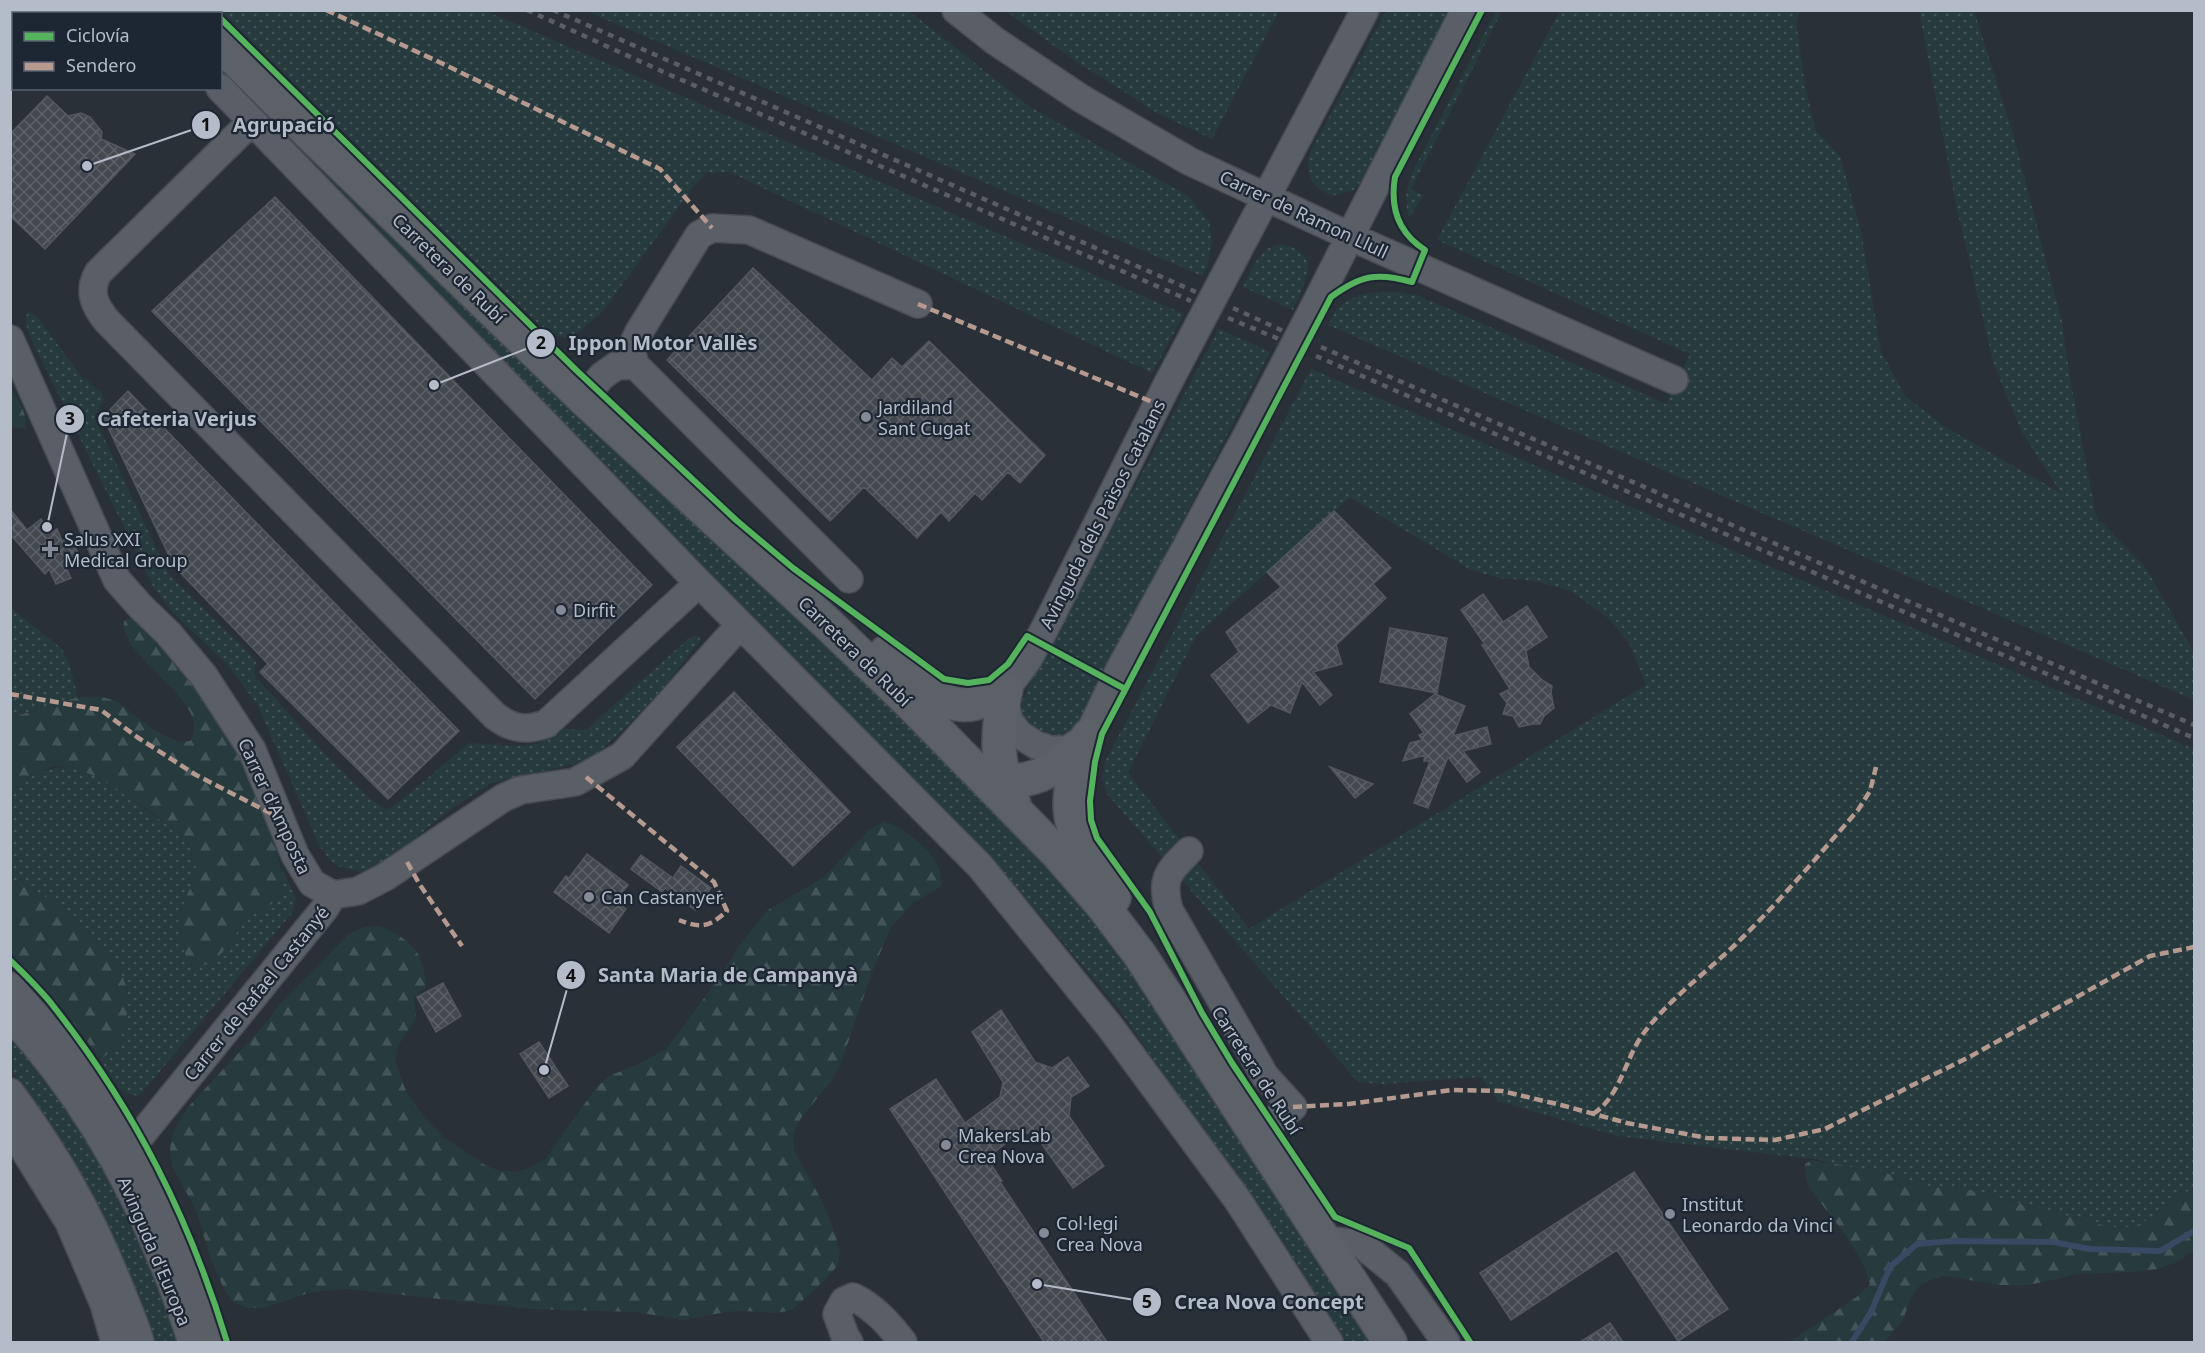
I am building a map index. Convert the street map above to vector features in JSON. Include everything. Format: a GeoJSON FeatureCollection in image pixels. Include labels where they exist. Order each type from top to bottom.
{"type":"FeatureCollection","features":[{"type":"Feature","properties":{"kind":"main road","name":"Carretera de Rubí"},"geometry":{"type":"LineString","coordinates":[[222,46],[306,131],[583,398],[991,776],[1019,814],[1069,867],[1121,929],[1390,1342]]}},
{"type":"Feature","properties":{"kind":"main road"},"geometry":{"type":"LineString","coordinates":[[811,608],[876,645],[942,701],[958,706],[975,704],[1006,689]]}},
{"type":"Feature","properties":{"kind":"main road"},"geometry":{"type":"LineString","coordinates":[[1006,689],[999,719],[999,747],[991,776],[1031,780],[1054,769],[1075,752],[1089,736]]}},
{"type":"Feature","properties":{"kind":"main road"},"geometry":{"type":"LineString","coordinates":[[1089,736],[1076,768],[1070,799],[1074,828],[1116,903],[1121,929]]}},
{"type":"Feature","properties":{"kind":"street","name":"Carrer de Ramon Llull"},"geometry":{"type":"LineString","coordinates":[[956,10],[995,41],[1082,99],[1190,161],[1267,198],[1674,380]]}},
{"type":"Feature","properties":{"kind":"street","name":"Avinguda dels Països Catalans"},"geometry":{"type":"LineString","coordinates":[[1006,689],[1027,661],[1044,630],[1166,387],[1365,10]]}},
{"type":"Feature","properties":{"kind":"street"},"geometry":{"type":"LineString","coordinates":[[1006,689],[1009,721],[1019,734],[1036,745],[1051,750],[1067,750],[1089,736],[1113,682],[1352,236],[1465,10]]}},
{"type":"Feature","properties":{"kind":"street","name":"Carretera de Rubí"},"geometry":{"type":"LineString","coordinates":[[222,90],[740,625],[980,866],[1111,1028],[1237,1199],[1321,1335]]}},
{"type":"Feature","properties":{"kind":"street"},"geometry":{"type":"LineString","coordinates":[[252,121],[98,273],[93,283],[93,296],[97,308],[108,321],[495,716],[506,724],[519,729],[533,729],[546,724],[699,583]]}},
{"type":"Feature","properties":{"kind":"street"},"geometry":{"type":"LineString","coordinates":[[849,579],[635,365],[631,349],[639,332],[699,235],[712,228],[749,230],[918,304]]}},
{"type":"Feature","properties":{"kind":"street","name":"Carrer d'Amposta"},"geometry":{"type":"LineString","coordinates":[[10,339],[117,580],[168,633],[204,676],[252,750],[295,855],[312,883],[333,895]]}},
{"type":"Feature","properties":{"kind":"street"},"geometry":{"type":"LineString","coordinates":[[583,398],[602,376],[616,366],[635,365]]}},
{"type":"Feature","properties":{"kind":"street","name":"Carrer de Rafael Castanyé"},"geometry":{"type":"LineString","coordinates":[[133,1145],[325,908],[333,895],[358,891],[385,877],[503,798],[520,790],[575,782],[613,762],[644,733],[740,625]]}},
{"type":"Feature","properties":{"kind":"street"},"geometry":{"type":"LineString","coordinates":[[1189,851],[1168,874],[1166,896],[1169,910],[1265,1076],[1293,1107],[1255,1133]]}},
{"type":"Feature","properties":{"kind":"street","name":"Avinguda d'Europa"},"geometry":{"type":"LineString","coordinates":[[10,986],[52,1033],[92,1084],[133,1145],[155,1187],[190,1272],[213,1342]]}},
{"type":"Feature","properties":{"kind":"street","name":"Avinguda d'Europa"},"geometry":{"type":"LineString","coordinates":[[10,1016],[28,1035],[84,1109],[118,1164],[169,1276],[192,1342]]}},
{"type":"Feature","properties":{"kind":"street"},"geometry":{"type":"LineString","coordinates":[[10,1092],[36,1127],[73,1186],[105,1252],[140,1342]]}},
{"type":"Feature","properties":{"kind":"street"},"geometry":{"type":"LineString","coordinates":[[10,1127],[69,1222],[104,1304],[115,1342]]}},
{"type":"Feature","properties":{"kind":"street"},"geometry":{"type":"LineString","coordinates":[[1323,1240],[1361,1244],[1370,1251],[1398,1275],[1446,1342]]}},
{"type":"Feature","properties":{"kind":"street"},"geometry":{"type":"LineString","coordinates":[[849,1342],[844,1336],[837,1314],[844,1301],[853,1297],[882,1315],[903,1342]]}},
{"type":"Feature","properties":{"kind":"green space"},"geometry":{"type":"Polygon","coordinates":[[[1919,10],[1974,11],[2013,134],[2062,322],[2070,379],[2096,516],[2146,568],[2194,653],[2194,700],[1328,325],[1337,309],[1355,297],[1375,292],[1417,295],[1666,404],[1690,354],[1437,240],[1560,11],[1801,11],[1796,21],[1805,86],[1816,131],[1840,156],[1861,231],[1881,351],[1905,396],[1945,427],[2061,493],[2022,432],[1994,365],[1957,209],[1919,10]]]}},
{"type":"Feature","properties":{"kind":"green space"},"geometry":{"type":"Polygon","coordinates":[[[486,11],[1184,314],[1152,373],[729,172],[706,173],[693,187],[603,311],[579,332],[565,338],[549,334],[221,12],[486,11]]]}},
{"type":"Feature","properties":{"kind":"green space"},"geometry":{"type":"Polygon","coordinates":[[[586,11],[909,11],[1030,107],[1188,196],[1209,222],[1212,240],[1207,267],[1202,276],[586,11]]]}},
{"type":"Feature","properties":{"kind":"green space"},"geometry":{"type":"Polygon","coordinates":[[[1006,11],[1279,11],[1212,139],[1159,114],[1074,60],[1006,11]]]}},
{"type":"Feature","properties":{"kind":"green space"},"geometry":{"type":"Polygon","coordinates":[[[1386,11],[1452,11],[1362,180],[1354,190],[1332,196],[1318,188],[1311,179],[1308,167],[1311,151],[1386,11]]]}},
{"type":"Feature","properties":{"kind":"green space"},"geometry":{"type":"Polygon","coordinates":[[[1496,11],[1502,11],[1411,189],[1423,196],[1409,218],[1406,195],[1413,171],[1496,11]]]}},
{"type":"Feature","properties":{"kind":"green space"},"geometry":{"type":"Polygon","coordinates":[[[222,61],[543,376],[821,641],[1056,870],[1157,1003],[1379,1342],[1343,1342],[1120,1010],[1028,901],[222,77],[222,61]]]}},
{"type":"Feature","properties":{"kind":"green space"},"geometry":{"type":"Polygon","coordinates":[[[1280,244],[1302,253],[1308,269],[1293,310],[1243,287],[1261,255],[1280,244]]]}},
{"type":"Feature","properties":{"kind":"green space"},"geometry":{"type":"Polygon","coordinates":[[[29,311],[38,318],[81,376],[101,392],[104,400],[94,417],[169,575],[248,652],[256,662],[254,675],[320,749],[361,790],[387,809],[398,803],[469,743],[526,746],[542,742],[565,729],[586,730],[689,639],[697,636],[700,638],[699,642],[662,689],[595,755],[574,764],[491,783],[451,809],[380,866],[361,872],[340,867],[330,860],[320,847],[257,704],[228,665],[175,615],[154,588],[31,337],[26,321],[29,311]]]}},
{"type":"Feature","properties":{"kind":"green space"},"geometry":{"type":"Polygon","coordinates":[[[1219,329],[1270,352],[1081,718],[1067,734],[1049,738],[1042,736],[1030,727],[1023,714],[1022,704],[1028,687],[1219,329]]]}},
{"type":"Feature","properties":{"kind":"green space"},"geometry":{"type":"Polygon","coordinates":[[[1311,369],[2194,749],[2194,1189],[2178,1197],[2142,1223],[2131,1227],[2110,1227],[1984,1194],[1923,1186],[1886,1173],[1853,1169],[1820,1160],[1617,1136],[1498,1101],[1481,1077],[1383,1084],[1358,1082],[1107,794],[1102,779],[1105,762],[1311,369]],[[1350,497],[1196,636],[1128,773],[1249,929],[1646,685],[1629,643],[1608,618],[1571,591],[1535,581],[1499,578],[1471,570],[1350,497]]]}},
{"type":"Feature","properties":{"kind":"green space"},"geometry":{"type":"Polygon","coordinates":[[[11,389],[24,412],[25,429],[11,427],[11,389]]]}},
{"type":"Feature","properties":{"kind":"green space"},"geometry":{"type":"Polygon","coordinates":[[[10,607],[62,649],[69,663],[78,697],[44,709],[11,716],[10,607]]]}},
{"type":"Feature","properties":{"kind":"green space"},"geometry":{"type":"Polygon","coordinates":[[[131,618],[154,636],[218,713],[235,738],[257,792],[280,864],[283,882],[280,898],[247,919],[223,952],[202,966],[194,967],[189,960],[182,945],[179,928],[181,910],[194,879],[195,862],[188,844],[171,827],[124,794],[75,768],[63,766],[48,768],[11,791],[10,716],[76,698],[103,698],[118,702],[143,722],[171,739],[190,741],[194,726],[190,711],[179,696],[136,651],[127,636],[124,621],[131,618]]]}},
{"type":"Feature","properties":{"kind":"green space"},"geometry":{"type":"Polygon","coordinates":[[[65,766],[89,772],[111,784],[174,830],[187,844],[195,859],[197,871],[196,879],[186,897],[183,909],[181,936],[185,953],[194,967],[229,943],[249,915],[278,899],[282,869],[296,898],[292,913],[140,1095],[133,1095],[121,1089],[111,1078],[100,1059],[109,1053],[119,1038],[124,1028],[128,1009],[128,995],[123,977],[113,959],[99,941],[65,910],[11,880],[10,791],[38,772],[65,766]]]}},
{"type":"Feature","properties":{"kind":"green space"},"geometry":{"type":"Polygon","coordinates":[[[884,821],[909,834],[925,848],[937,864],[941,886],[912,904],[891,927],[872,972],[840,1066],[832,1080],[801,1118],[793,1134],[794,1150],[824,1205],[840,1252],[837,1266],[792,1310],[776,1313],[726,1312],[684,1320],[635,1312],[533,1309],[346,1289],[312,1292],[263,1308],[247,1308],[232,1301],[210,1257],[196,1210],[172,1166],[170,1149],[173,1134],[190,1105],[268,1021],[278,1006],[350,933],[365,927],[380,926],[408,942],[418,954],[424,970],[426,987],[414,997],[416,1018],[398,1046],[395,1061],[406,1091],[424,1117],[446,1139],[485,1165],[500,1171],[515,1172],[545,1159],[596,1088],[609,1076],[639,1064],[666,1049],[722,974],[738,947],[768,910],[824,877],[869,830],[884,821]]]}},
{"type":"Feature","properties":{"kind":"green space"},"geometry":{"type":"Polygon","coordinates":[[[11,880],[46,898],[83,925],[113,959],[123,977],[128,995],[124,1029],[114,1048],[100,1059],[64,1010],[11,953],[11,880]]]}},
{"type":"Feature","properties":{"kind":"green space"},"geometry":{"type":"Polygon","coordinates":[[[10,1036],[91,1141],[144,1247],[178,1342],[151,1342],[137,1296],[110,1228],[69,1151],[11,1071],[10,1036]]]}},
{"type":"Feature","properties":{"kind":"green space"},"geometry":{"type":"Polygon","coordinates":[[[1812,1160],[1886,1173],[1923,1186],[1967,1190],[2110,1227],[2131,1227],[2142,1223],[2178,1197],[2194,1189],[2194,1251],[2175,1263],[2157,1269],[2079,1274],[2028,1285],[1999,1285],[1946,1276],[1936,1278],[1920,1285],[1911,1298],[1903,1320],[1884,1342],[1790,1342],[1858,1296],[1870,1284],[1853,1246],[1809,1186],[1805,1164],[1812,1160]]]}},
{"type":"Feature","properties":{"kind":"building"},"geometry":{"type":"Polygon","coordinates":[[[47,96],[68,116],[81,113],[90,117],[102,132],[101,139],[135,154],[45,249],[10,216],[10,134],[47,96]]]}},
{"type":"Feature","properties":{"kind":"building"},"geometry":{"type":"Polygon","coordinates":[[[275,197],[652,585],[535,699],[152,311],[275,197]]]}},
{"type":"Feature","properties":{"kind":"building","name":"Jardiland Sant Cugat"},"geometry":{"type":"Polygon","coordinates":[[[753,268],[872,380],[892,358],[902,367],[929,341],[1045,455],[1020,483],[1008,472],[982,500],[975,493],[949,521],[941,512],[917,538],[864,487],[830,521],[667,360],[753,268]]]}},
{"type":"Feature","properties":{"kind":"building"},"geometry":{"type":"Polygon","coordinates":[[[128,391],[459,731],[388,799],[260,672],[268,664],[174,566],[103,417],[128,391]]]}},
{"type":"Feature","properties":{"kind":"building","name":"Salus XXI Medical Group"},"geometry":{"type":"Polygon","coordinates":[[[10,509],[27,530],[41,519],[51,533],[57,529],[62,541],[71,537],[80,557],[64,563],[71,578],[56,584],[49,569],[45,574],[10,534],[10,509]]]}},
{"type":"Feature","properties":{"kind":"building"},"geometry":{"type":"Polygon","coordinates":[[[1334,511],[1391,568],[1373,584],[1386,598],[1336,645],[1342,664],[1313,672],[1332,695],[1320,705],[1302,682],[1290,713],[1271,705],[1248,723],[1211,675],[1239,652],[1226,632],[1281,587],[1267,572],[1334,511]]]}},
{"type":"Feature","properties":{"kind":"building"},"geometry":{"type":"Polygon","coordinates":[[[1483,594],[1503,622],[1527,606],[1547,637],[1526,651],[1529,667],[1552,686],[1554,708],[1544,716],[1540,724],[1519,727],[1513,716],[1503,714],[1507,703],[1500,694],[1510,689],[1482,645],[1486,646],[1461,610],[1483,594]]]}},
{"type":"Feature","properties":{"kind":"building"},"geometry":{"type":"Polygon","coordinates":[[[1390,628],[1447,638],[1437,693],[1380,682],[1390,628]]]}},
{"type":"Feature","properties":{"kind":"building"},"geometry":{"type":"Polygon","coordinates":[[[734,692],[850,812],[793,866],[677,747],[734,692]]]}},
{"type":"Feature","properties":{"kind":"building"},"geometry":{"type":"Polygon","coordinates":[[[1435,694],[1465,706],[1453,736],[1487,727],[1491,744],[1463,751],[1480,772],[1467,782],[1448,757],[1428,808],[1414,803],[1430,761],[1424,761],[1425,755],[1403,761],[1410,743],[1422,740],[1419,735],[1424,733],[1410,714],[1435,694]]]}},
{"type":"Feature","properties":{"kind":"building"},"geometry":{"type":"Polygon","coordinates":[[[1330,767],[1373,784],[1355,798],[1330,767]]]}},
{"type":"Feature","properties":{"kind":"building","name":"Can Castanyer"},"geometry":{"type":"Polygon","coordinates":[[[587,854],[628,885],[615,901],[626,909],[609,933],[554,892],[566,876],[569,878],[587,854]]]}},
{"type":"Feature","properties":{"kind":"building"},"geometry":{"type":"Polygon","coordinates":[[[641,855],[673,878],[681,866],[711,888],[695,910],[665,888],[662,892],[631,869],[641,855]]]}},
{"type":"Feature","properties":{"kind":"building"},"geometry":{"type":"Polygon","coordinates":[[[443,983],[461,1016],[436,1032],[417,997],[443,983]]]}},
{"type":"Feature","properties":{"kind":"building"},"geometry":{"type":"Polygon","coordinates":[[[1001,1010],[1035,1062],[1052,1068],[1068,1057],[1089,1086],[1071,1097],[1069,1116],[1104,1166],[1073,1188],[1034,1133],[1019,1133],[987,1158],[1002,1181],[1000,1182],[1107,1342],[1044,1342],[890,1109],[936,1079],[965,1123],[1000,1097],[1003,1082],[972,1032],[1001,1010]]]}},
{"type":"Feature","properties":{"kind":"building"},"geometry":{"type":"Polygon","coordinates":[[[539,1042],[568,1086],[549,1098],[520,1054],[539,1042]]]}},
{"type":"Feature","properties":{"kind":"building"},"geometry":{"type":"Polygon","coordinates":[[[1634,1172],[1728,1309],[1678,1341],[1617,1250],[1511,1320],[1480,1273],[1634,1172]]]}},
{"type":"Feature","properties":{"kind":"building"},"geometry":{"type":"Polygon","coordinates":[[[1610,1323],[1623,1342],[1580,1342],[1610,1323]]]}},
{"type":"Feature","properties":{"kind":"waterway"},"geometry":{"type":"LineString","coordinates":[[1852,1342],[1871,1312],[1890,1267],[1917,1244],[1952,1241],[2053,1242],[2090,1249],[2160,1251],[2194,1231]]}},
{"type":"Feature","properties":{"kind":"railway"},"geometry":{"type":"LineString","coordinates":[[527,10],[668,74],[1191,301]]}},
{"type":"Feature","properties":{"kind":"railway"},"geometry":{"type":"LineString","coordinates":[[553,10],[1196,292]]}},
{"type":"Feature","properties":{"kind":"railway"},"geometry":{"type":"LineString","coordinates":[[1233,308],[1283,331]]}},
{"type":"Feature","properties":{"kind":"railway"},"geometry":{"type":"LineString","coordinates":[[1228,318],[1279,339]]}},
{"type":"Feature","properties":{"kind":"railway"},"geometry":{"type":"LineString","coordinates":[[1321,347],[2194,725]]}},
{"type":"Feature","properties":{"kind":"railway"},"geometry":{"type":"LineString","coordinates":[[1316,356],[2194,738]]}},
{"type":"Feature","properties":{"kind":"marked path"},"geometry":{"type":"LineString","coordinates":[[326,10],[660,169],[712,228]]}},
{"type":"Feature","properties":{"kind":"marked path"},"geometry":{"type":"LineString","coordinates":[[918,304],[1157,404]]}},
{"type":"Feature","properties":{"kind":"marked path"},"geometry":{"type":"LineString","coordinates":[[10,694],[101,710],[137,737],[196,775],[280,818]]}},
{"type":"Feature","properties":{"kind":"marked path"},"geometry":{"type":"LineString","coordinates":[[1593,1114],[1610,1098],[1637,1044],[1653,1021],[1754,926],[1858,810],[1870,791],[1876,767]]}},
{"type":"Feature","properties":{"kind":"marked path"},"geometry":{"type":"LineString","coordinates":[[586,777],[714,882],[727,911],[705,925],[694,925],[679,920]]}},
{"type":"Feature","properties":{"kind":"marked path"},"geometry":{"type":"LineString","coordinates":[[407,862],[462,946]]}},
{"type":"Feature","properties":{"kind":"marked path"},"geometry":{"type":"LineString","coordinates":[[1293,1107],[1349,1104],[1452,1090],[1502,1091],[1627,1123],[1707,1138],[1775,1140],[1825,1129],[1973,1055],[2150,956],[2194,947]]}},
{"type":"Feature","properties":{"kind":"cycle path"},"geometry":{"type":"LineString","coordinates":[[1470,1342],[1409,1248],[1335,1217],[1232,1063],[1202,1013],[1150,912],[1097,838],[1091,820],[1090,801],[1095,762],[1102,734],[1331,297],[1351,284],[1370,278],[1389,277],[1412,282],[1425,250],[1408,236],[1398,218],[1394,199],[1395,177],[1482,10]]}},
{"type":"Feature","properties":{"kind":"cycle path"},"geometry":{"type":"LineString","coordinates":[[222,20],[576,370],[736,520],[793,568],[944,679],[968,683],[989,680],[1008,664],[1027,636],[1125,689]]}},
{"type":"Feature","properties":{"kind":"cycle path"},"geometry":{"type":"LineString","coordinates":[[10,960],[54,1007],[110,1085],[134,1125],[177,1208],[212,1296],[227,1342]]}},
{"type":"Feature","properties":{"kind":"place","name":"Agrupació"},"geometry":{"type":"Point","coordinates":[87,166]}},
{"type":"Feature","properties":{"kind":"place","name":"Ippon Motor Vallès"},"geometry":{"type":"Point","coordinates":[434,385]}},
{"type":"Feature","properties":{"kind":"place","name":"Jardiland Sant Cugat"},"geometry":{"type":"Point","coordinates":[866,417]}},
{"type":"Feature","properties":{"kind":"place","name":"Cafeteria Verjus"},"geometry":{"type":"Point","coordinates":[47,527]}},
{"type":"Feature","properties":{"kind":"place","name":"Salus XXI Medical Group"},"geometry":{"type":"Point","coordinates":[50,549]}},
{"type":"Feature","properties":{"kind":"place","name":"Dirfit"},"geometry":{"type":"Point","coordinates":[561,610]}},
{"type":"Feature","properties":{"kind":"place","name":"Can Castanyer"},"geometry":{"type":"Point","coordinates":[589,897]}},
{"type":"Feature","properties":{"kind":"place","name":"Santa Maria de Campanyà"},"geometry":{"type":"Point","coordinates":[544,1070]}},
{"type":"Feature","properties":{"kind":"place","name":"MakersLab Crea Nova"},"geometry":{"type":"Point","coordinates":[946,1145]}},
{"type":"Feature","properties":{"kind":"place","name":"Institut Leonardo da Vinci"},"geometry":{"type":"Point","coordinates":[1670,1214]}},
{"type":"Feature","properties":{"kind":"place","name":"Col·legi Crea Nova"},"geometry":{"type":"Point","coordinates":[1044,1233]}},
{"type":"Feature","properties":{"kind":"place","name":"Crea Nova Concept"},"geometry":{"type":"Point","coordinates":[1037,1284]}}]}
